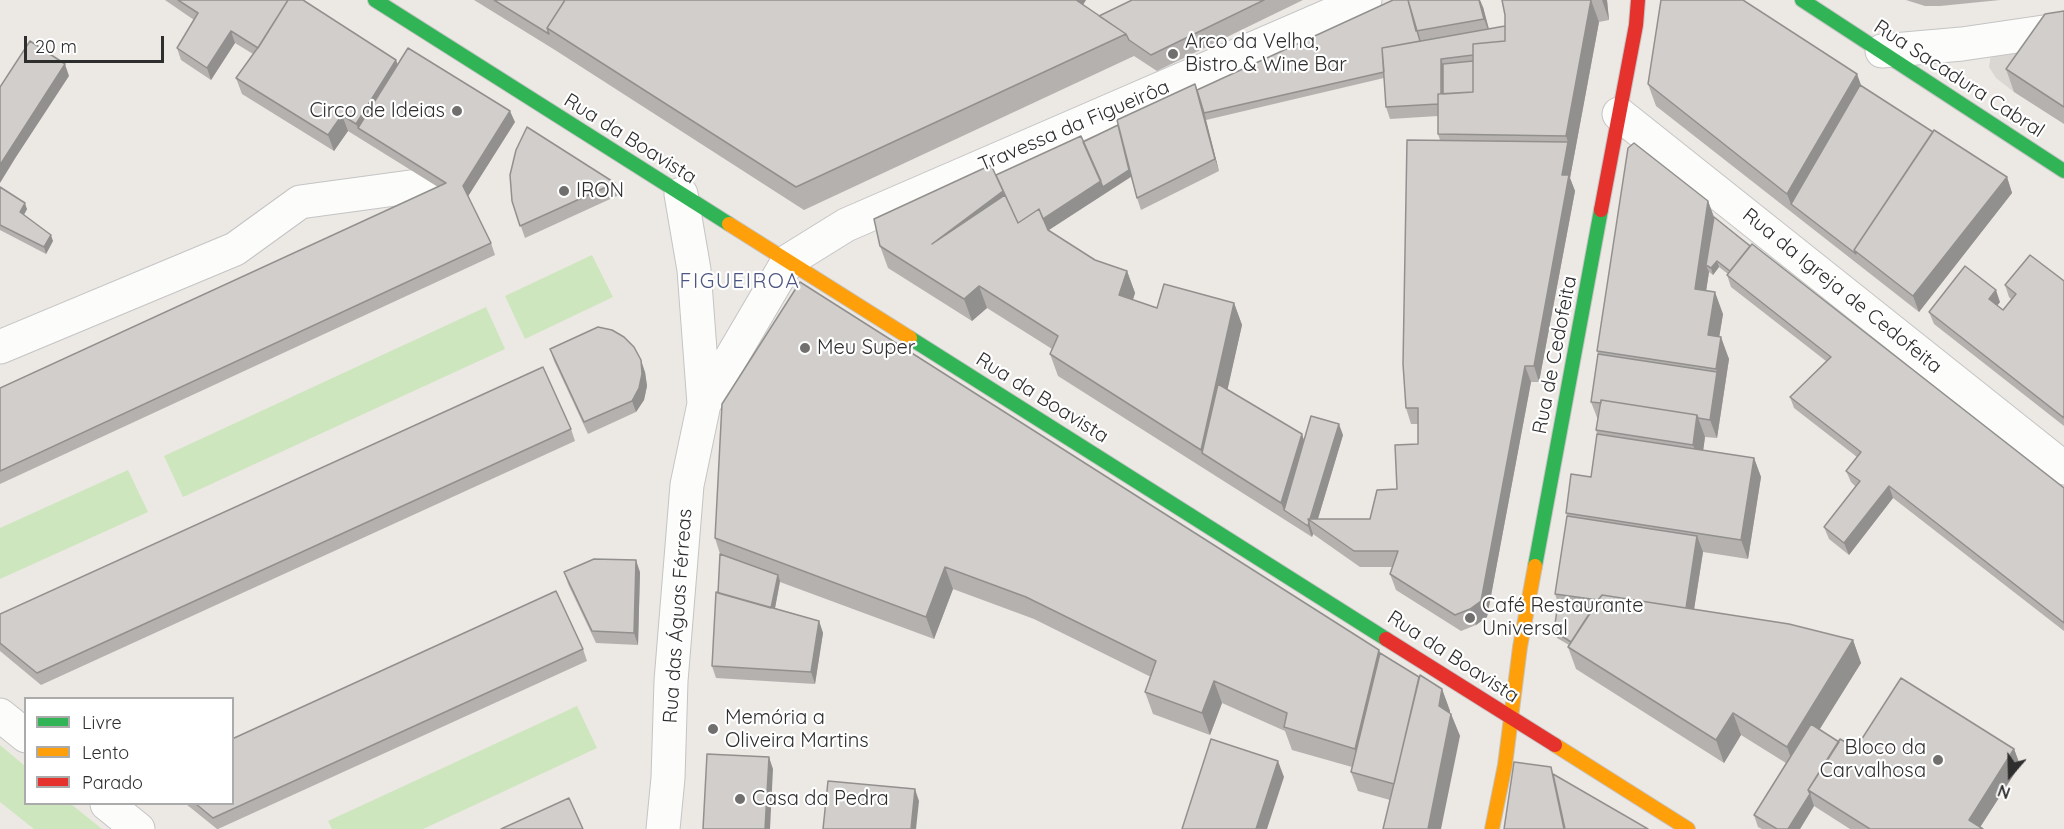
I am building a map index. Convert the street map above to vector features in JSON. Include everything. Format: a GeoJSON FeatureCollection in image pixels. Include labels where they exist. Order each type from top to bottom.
{"type":"FeatureCollection","features":[{"type":"Feature","properties":{"kind":"main road","name":"Rua da Boavista"},"geometry":{"type":"LineString","coordinates":[[375,0],[1688,829]]}},
{"type":"Feature","properties":{"kind":"main road","name":"Rua de Cedofeita"},"geometry":{"type":"LineString","coordinates":[[1492,829],[1505,765],[1520,647],[1620,114],[1636,25],[1638,0]]}},
{"type":"Feature","properties":{"kind":"main road","name":"Rua Sacadura Cabral"},"geometry":{"type":"LineString","coordinates":[[1802,0],[2064,171]]}},
{"type":"Feature","properties":{"kind":"street","name":"Travessa da Figueirôa"},"geometry":{"type":"LineString","coordinates":[[788,261],[846,225],[1365,0]]}},
{"type":"Feature","properties":{"kind":"street"},"geometry":{"type":"LineString","coordinates":[[1882,51],[1962,44],[2064,29]]}},
{"type":"Feature","properties":{"kind":"street","name":"Rua da Igreja de Cedofeita"},"geometry":{"type":"LineString","coordinates":[[1620,114],[2064,468]]}},
{"type":"Feature","properties":{"kind":"street"},"geometry":{"type":"LineString","coordinates":[[0,347],[235,249],[300,202],[432,184]]}},
{"type":"Feature","properties":{"kind":"street","name":"Rua das Águas Férreas"},"geometry":{"type":"LineString","coordinates":[[663,829],[668,778],[671,681],[687,485],[704,404],[694,270],[681,194]]}},
{"type":"Feature","properties":{"kind":"street","name":"Rua das Águas Férreas"},"geometry":{"type":"LineString","coordinates":[[704,404],[788,261]]}},
{"type":"Feature","properties":{"kind":"street"},"geometry":{"type":"LineString","coordinates":[[0,715],[24,734]]}},
{"type":"Feature","properties":{"kind":"street"},"geometry":{"type":"LineString","coordinates":[[108,805],[138,829]]}},
{"type":"Feature","properties":{"kind":"green space"},"geometry":{"type":"Polygon","coordinates":[[[592,255],[613,297],[525,339],[505,296],[592,255]]]}},
{"type":"Feature","properties":{"kind":"green space"},"geometry":{"type":"Polygon","coordinates":[[[486,307],[505,349],[183,497],[164,456],[486,307]]]}},
{"type":"Feature","properties":{"kind":"green space"},"geometry":{"type":"Polygon","coordinates":[[[128,470],[148,512],[0,579],[0,528],[128,470]]]}},
{"type":"Feature","properties":{"kind":"green space"},"geometry":{"type":"Polygon","coordinates":[[[577,706],[597,748],[423,829],[332,829],[328,821],[577,706]]]}},
{"type":"Feature","properties":{"kind":"green space"},"geometry":{"type":"Polygon","coordinates":[[[0,745],[24,765],[24,805],[72,805],[102,829],[34,829],[0,802],[0,745]]]}},
{"type":"Feature","properties":{"kind":"shaded area"},"geometry":{"type":"Polygon","coordinates":[[[2053,36],[2014,92],[1996,78],[1989,67],[1991,55],[2053,36]]]}},
{"type":"Feature","properties":{"kind":"building"},"geometry":{"type":"Polygon","coordinates":[[[178,0],[288,0],[258,48],[231,31],[207,68],[177,48],[198,13],[178,0]]]}},
{"type":"Feature","properties":{"kind":"building"},"geometry":{"type":"Polygon","coordinates":[[[288,0],[303,0],[396,60],[356,124],[342,115],[328,135],[236,78],[288,0]]]}},
{"type":"Feature","properties":{"kind":"building"},"geometry":{"type":"Polygon","coordinates":[[[494,0],[565,0],[547,28],[549,34],[494,0]]]}},
{"type":"Feature","properties":{"kind":"building"},"geometry":{"type":"Polygon","coordinates":[[[565,0],[1076,0],[1126,34],[796,187],[547,28],[565,0]]]}},
{"type":"Feature","properties":{"kind":"building"},"geometry":{"type":"Polygon","coordinates":[[[1132,0],[1264,0],[1151,55],[1129,40],[1126,34],[1099,16],[1132,0]]]}},
{"type":"Feature","properties":{"kind":"building"},"geometry":{"type":"Polygon","coordinates":[[[1393,0],[1408,0],[1420,41],[1382,48],[1384,72],[1204,113],[1197,90],[1393,0]]]}},
{"type":"Feature","properties":{"kind":"building"},"geometry":{"type":"Polygon","coordinates":[[[1408,0],[1479,0],[1484,19],[1416,31],[1408,0]]]}},
{"type":"Feature","properties":{"kind":"building"},"geometry":{"type":"Polygon","coordinates":[[[1502,0],[1591,0],[1566,136],[1438,134],[1438,94],[1473,92],[1473,44],[1505,41],[1505,15],[1502,0]]]}},
{"type":"Feature","properties":{"kind":"building"},"geometry":{"type":"Polygon","coordinates":[[[1661,0],[1743,0],[1857,74],[1787,194],[1648,84],[1661,0]]]}},
{"type":"Feature","properties":{"kind":"building"},"geometry":{"type":"Polygon","coordinates":[[[2064,11],[2064,107],[2006,69],[2045,14],[2064,11]]]}},
{"type":"Feature","properties":{"kind":"building"},"geometry":{"type":"Polygon","coordinates":[[[1505,26],[1505,41],[1473,44],[1473,55],[1441,59],[1441,94],[1438,94],[1438,104],[1386,107],[1382,48],[1505,26]]]}},
{"type":"Feature","properties":{"kind":"building"},"geometry":{"type":"Polygon","coordinates":[[[30,41],[65,64],[0,165],[0,87],[30,41]]]}},
{"type":"Feature","properties":{"kind":"building"},"geometry":{"type":"Polygon","coordinates":[[[408,48],[510,111],[463,186],[491,243],[0,471],[0,388],[446,183],[358,128],[408,48]]]}},
{"type":"Feature","properties":{"kind":"building"},"geometry":{"type":"Polygon","coordinates":[[[1473,61],[1473,92],[1443,94],[1443,64],[1473,61]]]}},
{"type":"Feature","properties":{"kind":"building"},"geometry":{"type":"Polygon","coordinates":[[[1195,84],[1215,159],[1137,198],[1117,120],[1195,84]]]}},
{"type":"Feature","properties":{"kind":"building"},"geometry":{"type":"Polygon","coordinates":[[[1860,85],[1933,132],[1854,250],[1856,254],[1791,204],[1860,85]]]}},
{"type":"Feature","properties":{"kind":"building"},"geometry":{"type":"Polygon","coordinates":[[[1118,125],[1129,170],[1103,187],[1083,142],[1118,125]]]}},
{"type":"Feature","properties":{"kind":"building","name":"IRON"},"geometry":{"type":"Polygon","coordinates":[[[527,127],[615,183],[520,226],[512,201],[510,175],[516,150],[527,127]]]}},
{"type":"Feature","properties":{"kind":"building"},"geometry":{"type":"Polygon","coordinates":[[[1934,130],[2007,177],[1913,296],[1854,250],[1934,130]]]}},
{"type":"Feature","properties":{"kind":"building"},"geometry":{"type":"Polygon","coordinates":[[[1081,136],[1101,181],[1043,219],[1039,209],[1018,223],[996,175],[1081,136]]]}},
{"type":"Feature","properties":{"kind":"building"},"geometry":{"type":"Polygon","coordinates":[[[1407,140],[1568,142],[1562,175],[1569,175],[1534,366],[1525,366],[1481,601],[1470,609],[1455,615],[1390,574],[1398,551],[1354,551],[1308,519],[1370,519],[1377,490],[1397,489],[1395,445],[1418,444],[1418,408],[1406,408],[1403,364],[1407,140]]]}},
{"type":"Feature","properties":{"kind":"building"},"geometry":{"type":"Polygon","coordinates":[[[1634,143],[1708,201],[1695,289],[1715,292],[1708,335],[1721,337],[1716,369],[1597,351],[1628,148],[1634,143]]]}},
{"type":"Feature","properties":{"kind":"building"},"geometry":{"type":"Polygon","coordinates":[[[991,165],[1003,191],[932,244],[1005,195],[1018,223],[1039,209],[1048,230],[1095,260],[1127,271],[1119,295],[1157,308],[1164,284],[1234,303],[1201,450],[1050,354],[1058,336],[979,286],[964,299],[880,246],[874,219],[991,165]]]}},
{"type":"Feature","properties":{"kind":"building"},"geometry":{"type":"Polygon","coordinates":[[[0,187],[25,203],[20,212],[51,235],[44,247],[0,225],[0,187]]]}},
{"type":"Feature","properties":{"kind":"building"},"geometry":{"type":"Polygon","coordinates":[[[1714,217],[1750,246],[1730,271],[1717,261],[1711,268],[1706,265],[1714,217]]]}},
{"type":"Feature","properties":{"kind":"building"},"geometry":{"type":"Polygon","coordinates":[[[1752,244],[2064,488],[2064,623],[1889,486],[1844,543],[1824,527],[1860,481],[1846,471],[1861,452],[1790,397],[1831,357],[1727,275],[1752,244]]]}},
{"type":"Feature","properties":{"kind":"building"},"geometry":{"type":"Polygon","coordinates":[[[2030,255],[2064,281],[2064,418],[1929,312],[1965,266],[1996,290],[1989,299],[2003,310],[2016,294],[2005,285],[2030,255]]]}},
{"type":"Feature","properties":{"kind":"building"},"geometry":{"type":"Polygon","coordinates":[[[800,282],[1379,650],[1355,749],[1284,727],[1287,713],[1214,681],[1202,713],[1145,692],[1156,661],[1026,597],[945,567],[926,617],[715,538],[722,404],[800,282]]]}},
{"type":"Feature","properties":{"kind":"building"},"geometry":{"type":"Polygon","coordinates":[[[598,327],[612,330],[634,347],[641,360],[642,374],[639,388],[632,401],[584,422],[550,349],[598,327]]]}},
{"type":"Feature","properties":{"kind":"building"},"geometry":{"type":"Polygon","coordinates":[[[1598,354],[1717,372],[1710,420],[1698,418],[1697,415],[1601,400],[1601,403],[1591,402],[1598,354]]]}},
{"type":"Feature","properties":{"kind":"building"},"geometry":{"type":"Polygon","coordinates":[[[543,367],[571,429],[37,673],[0,643],[0,614],[543,367]]]}},
{"type":"Feature","properties":{"kind":"building"},"geometry":{"type":"Polygon","coordinates":[[[1218,384],[1302,434],[1281,503],[1202,453],[1218,384]]]}},
{"type":"Feature","properties":{"kind":"building"},"geometry":{"type":"Polygon","coordinates":[[[1601,400],[1697,415],[1693,445],[1596,430],[1601,400]]]}},
{"type":"Feature","properties":{"kind":"building"},"geometry":{"type":"Polygon","coordinates":[[[1311,416],[1339,424],[1310,519],[1308,519],[1308,526],[1284,510],[1311,416]]]}},
{"type":"Feature","properties":{"kind":"building"},"geometry":{"type":"Polygon","coordinates":[[[1597,434],[1754,458],[1741,540],[1566,513],[1571,474],[1591,477],[1597,434]]]}},
{"type":"Feature","properties":{"kind":"building"},"geometry":{"type":"Polygon","coordinates":[[[1567,516],[1697,536],[1686,608],[1602,595],[1598,600],[1555,594],[1567,516]]]}},
{"type":"Feature","properties":{"kind":"building"},"geometry":{"type":"Polygon","coordinates":[[[720,554],[778,575],[771,608],[718,593],[720,554]]]}},
{"type":"Feature","properties":{"kind":"building"},"geometry":{"type":"Polygon","coordinates":[[[594,559],[636,560],[634,633],[592,631],[564,572],[594,559]]]}},
{"type":"Feature","properties":{"kind":"building"},"geometry":{"type":"Polygon","coordinates":[[[556,591],[583,649],[213,818],[197,805],[234,805],[234,738],[556,591]]]}},
{"type":"Feature","properties":{"kind":"building"},"geometry":{"type":"Polygon","coordinates":[[[716,592],[819,621],[811,672],[712,666],[716,592]]]}},
{"type":"Feature","properties":{"kind":"building"},"geometry":{"type":"Polygon","coordinates":[[[1602,595],[1789,624],[1853,640],[1787,747],[1733,713],[1716,740],[1568,647],[1602,595]]]}},
{"type":"Feature","properties":{"kind":"building"},"geometry":{"type":"Polygon","coordinates":[[[1558,603],[1593,608],[1571,642],[1554,631],[1558,603]]]}},
{"type":"Feature","properties":{"kind":"building"},"geometry":{"type":"Polygon","coordinates":[[[1380,653],[1419,677],[1394,784],[1351,772],[1380,653]]]}},
{"type":"Feature","properties":{"kind":"building"},"geometry":{"type":"Polygon","coordinates":[[[1420,675],[1442,689],[1439,706],[1451,714],[1428,829],[1383,829],[1420,675]]]}},
{"type":"Feature","properties":{"kind":"building","name":"Bloco da Carvalhosa"},"geometry":{"type":"Polygon","coordinates":[[[1901,678],[2014,749],[1969,820],[1983,829],[1870,829],[1808,790],[1840,739],[1856,748],[1901,678]]]}},
{"type":"Feature","properties":{"kind":"building"},"geometry":{"type":"Polygon","coordinates":[[[1811,724],[1839,742],[1808,790],[1810,794],[1788,829],[1777,829],[1754,815],[1811,724]]]}},
{"type":"Feature","properties":{"kind":"building"},"geometry":{"type":"Polygon","coordinates":[[[1211,739],[1278,761],[1256,829],[1182,829],[1211,739]]]}},
{"type":"Feature","properties":{"kind":"building","name":"Casa da Pedra"},"geometry":{"type":"Polygon","coordinates":[[[707,754],[769,757],[765,829],[703,829],[707,754]]]}},
{"type":"Feature","properties":{"kind":"building"},"geometry":{"type":"Polygon","coordinates":[[[1514,762],[1551,767],[1564,829],[1504,829],[1514,762]]]}},
{"type":"Feature","properties":{"kind":"building"},"geometry":{"type":"Polygon","coordinates":[[[1553,774],[1648,829],[1565,829],[1553,774]]]}},
{"type":"Feature","properties":{"kind":"building"},"geometry":{"type":"Polygon","coordinates":[[[828,781],[915,789],[911,829],[823,829],[828,781]]]}},
{"type":"Feature","properties":{"kind":"building"},"geometry":{"type":"Polygon","coordinates":[[[569,798],[583,829],[501,829],[569,798]]]}},
{"type":"Feature","properties":{"kind":"traffic: fast"},"geometry":{"type":"LineString","coordinates":[[375,0],[729,224]]}},
{"type":"Feature","properties":{"kind":"traffic: fast"},"geometry":{"type":"LineString","coordinates":[[1802,0],[2064,171]]}},
{"type":"Feature","properties":{"kind":"traffic: fast"},"geometry":{"type":"LineString","coordinates":[[1535,566],[1601,210]]}},
{"type":"Feature","properties":{"kind":"traffic: fast"},"geometry":{"type":"LineString","coordinates":[[910,338],[1386,639]]}},
{"type":"Feature","properties":{"kind":"traffic: slow"},"geometry":{"type":"LineString","coordinates":[[729,224],[910,338]]}},
{"type":"Feature","properties":{"kind":"traffic: slow"},"geometry":{"type":"LineString","coordinates":[[1492,829],[1505,765],[1520,647],[1535,566]]}},
{"type":"Feature","properties":{"kind":"traffic: slow"},"geometry":{"type":"LineString","coordinates":[[1555,745],[1688,829]]}},
{"type":"Feature","properties":{"kind":"traffic: jam"},"geometry":{"type":"LineString","coordinates":[[1601,210],[1636,25],[1638,0]]}},
{"type":"Feature","properties":{"kind":"traffic: jam"},"geometry":{"type":"LineString","coordinates":[[1386,639],[1555,745]]}},
{"type":"Feature","properties":{"kind":"place","name":"Arco da Velha, Bistro & Wine Bar"},"geometry":{"type":"Point","coordinates":[1173,54]}},
{"type":"Feature","properties":{"kind":"place","name":"Circo de Ideias"},"geometry":{"type":"Point","coordinates":[457,111]}},
{"type":"Feature","properties":{"kind":"place","name":"IRON"},"geometry":{"type":"Point","coordinates":[564,191]}},
{"type":"Feature","properties":{"kind":"place","name":"Meu Super"},"geometry":{"type":"Point","coordinates":[805,348]}},
{"type":"Feature","properties":{"kind":"place","name":"Café Restaurante Universal"},"geometry":{"type":"Point","coordinates":[1470,618]}},
{"type":"Feature","properties":{"kind":"place","name":"Memória a Oliveira Martins"},"geometry":{"type":"Point","coordinates":[713,729]}},
{"type":"Feature","properties":{"kind":"place","name":"Bloco da Carvalhosa"},"geometry":{"type":"Point","coordinates":[1938,760]}},
{"type":"Feature","properties":{"kind":"place","name":"Casa da Pedra"},"geometry":{"type":"Point","coordinates":[740,799]}},
{"type":"Feature","properties":{"kind":"district","name":"FIGUEIROA"},"geometry":{"type":"Point","coordinates":[740,282]}}]}
